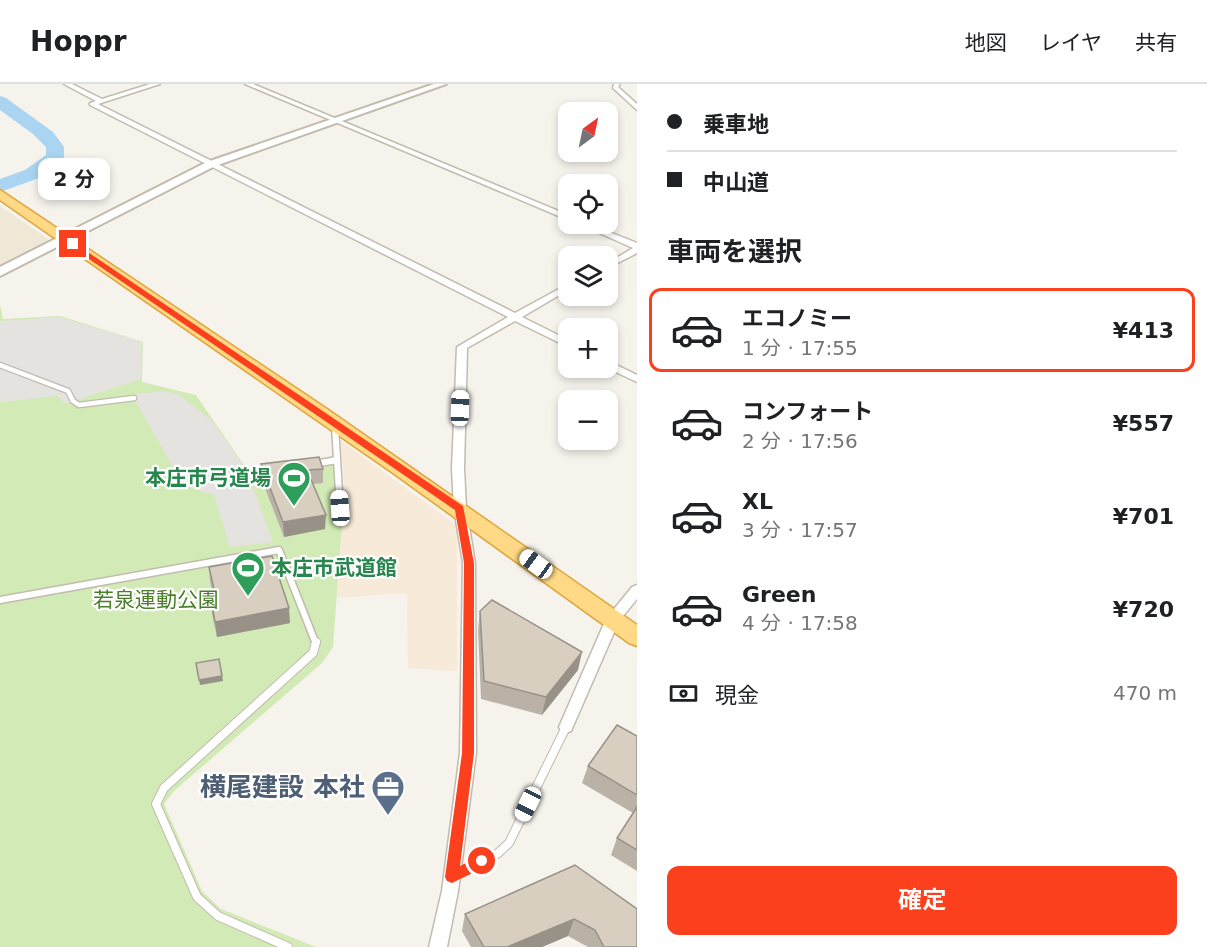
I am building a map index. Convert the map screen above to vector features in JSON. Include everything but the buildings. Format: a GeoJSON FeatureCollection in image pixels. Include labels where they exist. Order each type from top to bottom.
{"type":"FeatureCollection","features":[{"type":"Feature","properties":{"kind":"highway"},"geometry":{"type":"LineString","coordinates":[[0,194],[459,508],[637,637]]}},
{"type":"Feature","properties":{"kind":"street"},"geometry":{"type":"LineString","coordinates":[[68,84],[100,100]]}},
{"type":"Feature","properties":{"kind":"street"},"geometry":{"type":"LineString","coordinates":[[157,84],[92,104],[558,339]]}},
{"type":"Feature","properties":{"kind":"street"},"geometry":{"type":"LineString","coordinates":[[248,84],[558,214]]}},
{"type":"Feature","properties":{"kind":"street"},"geometry":{"type":"LineString","coordinates":[[0,272],[211,164],[442,84]]}},
{"type":"Feature","properties":{"kind":"street"},"geometry":{"type":"LineString","coordinates":[[617,84],[615,87],[637,108]]}},
{"type":"Feature","properties":{"kind":"street"},"geometry":{"type":"LineString","coordinates":[[606,234],[637,248]]}},
{"type":"Feature","properties":{"kind":"street"},"geometry":{"type":"LineString","coordinates":[[618,260],[637,248]]}},
{"type":"Feature","properties":{"kind":"street"},"geometry":{"type":"LineString","coordinates":[[438,947],[452,877],[468,753],[469,563],[459,508],[458,469],[462,347],[558,293]]}},
{"type":"Feature","properties":{"kind":"street"},"geometry":{"type":"LineString","coordinates":[[618,369],[637,379]]}},
{"type":"Feature","properties":{"kind":"street"},"geometry":{"type":"LineString","coordinates":[[566,727],[613,619],[637,590]]}},
{"type":"Feature","properties":{"kind":"lane"},"geometry":{"type":"LineString","coordinates":[[0,364],[68,391],[79,405],[134,398]]}},
{"type":"Feature","properties":{"kind":"lane"},"geometry":{"type":"LineString","coordinates":[[335,425],[340,508]]}},
{"type":"Feature","properties":{"kind":"lane"},"geometry":{"type":"LineString","coordinates":[[304,465],[337,460]]}},
{"type":"Feature","properties":{"kind":"lane"},"geometry":{"type":"LineString","coordinates":[[249,475],[271,471]]}},
{"type":"Feature","properties":{"kind":"lane"},"geometry":{"type":"LineString","coordinates":[[0,600],[279,550],[314,635],[316,644],[313,653],[164,788],[156,804],[197,897],[218,916],[288,947]]}},
{"type":"Feature","properties":{"kind":"lane"},"geometry":{"type":"LineString","coordinates":[[452,877],[497,854],[509,843],[566,727]]}},
{"type":"Feature","properties":{"kind":"shaded area"},"geometry":{"type":"Polygon","coordinates":[[[0,206],[48,239],[0,268],[0,206]]]}},
{"type":"Feature","properties":{"kind":"shaded area"},"geometry":{"type":"Polygon","coordinates":[[[59,317],[142,342],[141,379],[65,404],[58,396],[2,402],[0,400],[0,321],[59,317]]]}},
{"type":"Feature","properties":{"kind":"shaded area"},"geometry":{"type":"Polygon","coordinates":[[[163,391],[178,394],[212,421],[247,471],[273,542],[230,547],[214,495],[183,485],[132,395],[163,391]]]}},
{"type":"Feature","properties":{"kind":"shaded area"},"geometry":{"type":"Polygon","coordinates":[[[340,440],[457,526],[457,671],[408,668],[407,593],[337,598],[343,510],[347,509],[340,440]]]}},
{"type":"Feature","properties":{"kind":"green space","name":"若泉運動公園"},"geometry":{"type":"Polygon","coordinates":[[[0,304],[3,319],[60,316],[143,342],[142,382],[196,395],[252,477],[334,462],[336,509],[343,510],[333,647],[322,663],[174,791],[164,804],[202,891],[221,909],[316,947],[0,947],[0,304]]]}},
{"type":"Feature","properties":{"kind":"waterway"},"geometry":{"type":"LineString","coordinates":[[0,101],[47,136],[55,147],[55,157],[32,174],[0,186]]}},
{"type":"Feature","properties":{"kind":"place","name":"本庄市弓道場"},"geometry":{"type":"Point","coordinates":[294,507]}},
{"type":"Feature","properties":{"kind":"place","name":"本庄市武道館"},"geometry":{"type":"Point","coordinates":[248,597]}},
{"type":"Feature","properties":{"kind":"place","name":"横尾建設 本社"},"geometry":{"type":"Point","coordinates":[388,816]}},
{"type":"Feature","properties":{"kind":"route"},"geometry":{"type":"LineString","coordinates":[[73,244],[459,508],[469,563],[468,753],[452,877],[482,861]]}}]}
